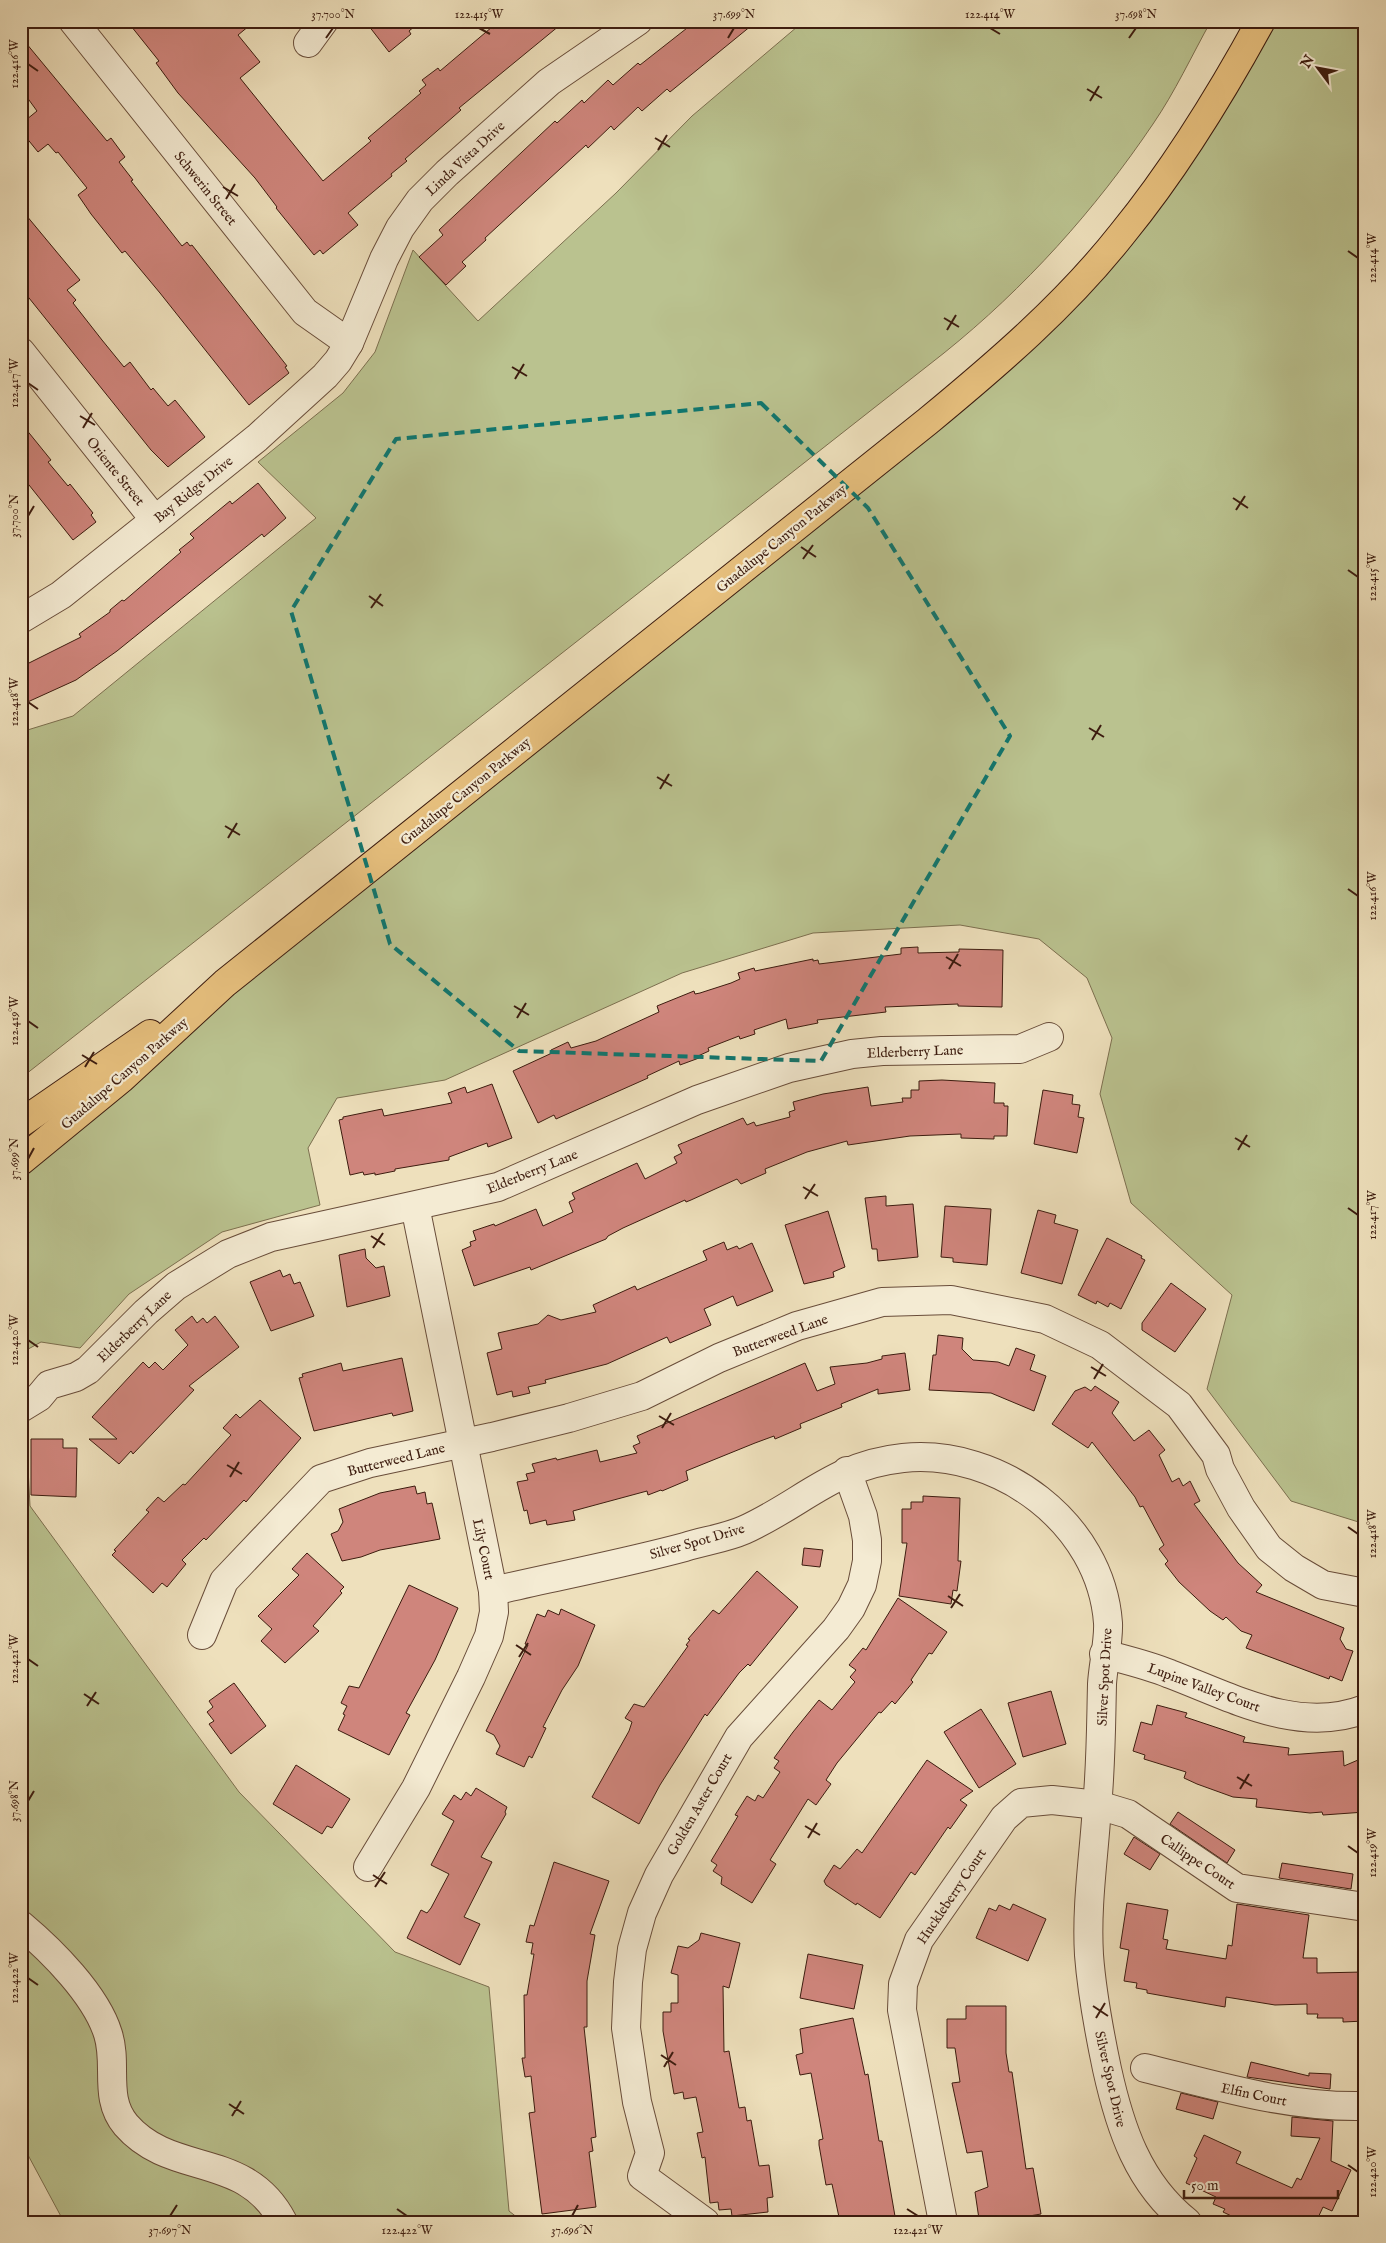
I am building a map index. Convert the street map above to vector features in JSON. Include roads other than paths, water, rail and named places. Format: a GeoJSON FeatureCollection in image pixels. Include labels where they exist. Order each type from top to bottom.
{"type":"FeatureCollection","features":[{"type":"Feature","properties":{"kind":"main road","name":"Guadalupe Canyon Parkway"},"geometry":{"type":"LineString","coordinates":[[21,1161],[121,1079],[225,983],[935,415],[1030,334],[1092,269],[1149,201],[1200,128],[1261,21]]}},
{"type":"Feature","properties":{"kind":"main road","name":"Guadalupe Canyon Parkway"},"geometry":{"type":"LineString","coordinates":[[21,1122],[225,983]]}},
{"type":"Feature","properties":{"kind":"street","name":"Schwerin Street"},"geometry":{"type":"LineString","coordinates":[[73,21],[304,312],[349,343]]}},
{"type":"Feature","properties":{"kind":"street"},"geometry":{"type":"LineString","coordinates":[[308,43],[324,21]]}},
{"type":"Feature","properties":{"kind":"street","name":"Linda Vista Drive"},"geometry":{"type":"LineString","coordinates":[[349,343],[384,260],[400,228],[420,200],[447,173],[549,82],[638,21]]}},
{"type":"Feature","properties":{"kind":"street","name":"Bay Ridge Drive"},"geometry":{"type":"LineString","coordinates":[[21,619],[61,594],[256,438],[318,382],[338,361],[349,343]]}},
{"type":"Feature","properties":{"kind":"street","name":"Oriente Street"},"geometry":{"type":"LineString","coordinates":[[21,352],[155,520]]}},
{"type":"Feature","properties":{"kind":"street","name":"Elderberry Lane"},"geometry":{"type":"LineString","coordinates":[[21,1408],[39,1396],[49,1385],[76,1377],[88,1370],[165,1294],[192,1275],[228,1254],[292,1231],[498,1187],[712,1094],[788,1068],[852,1054],[882,1051],[1020,1049],[1048,1036]]}},
{"type":"Feature","properties":{"kind":"street","name":"Lily Court"},"geometry":{"type":"LineString","coordinates":[[368,1867],[416,1788],[471,1677],[489,1636],[494,1612],[493,1591],[414,1206]]}},
{"type":"Feature","properties":{"kind":"street","name":"Butterweed Lane"},"geometry":{"type":"LineString","coordinates":[[202,1635],[224,1581],[321,1479],[370,1463],[569,1418],[642,1396],[719,1358],[797,1326],[882,1302],[951,1300],[1045,1318],[1100,1345],[1179,1405],[1216,1455],[1220,1469],[1241,1508],[1269,1548],[1294,1568],[1323,1584],[1365,1593]]}},
{"type":"Feature","properties":{"kind":"street","name":"Silver Spot Drive"},"geometry":{"type":"LineString","coordinates":[[493,1591],[668,1551],[742,1531],[823,1483],[848,1471],[876,1462],[905,1458],[937,1458],[968,1462],[999,1473],[1028,1490],[1052,1511],[1075,1537],[1091,1564],[1102,1592],[1108,1625],[1104,1654],[1098,1805],[1090,1886],[1089,1952],[1095,2010],[1114,2102],[1124,2134],[1138,2163],[1158,2192],[1187,2222]]}},
{"type":"Feature","properties":{"kind":"street","name":"Golden Aster Court"},"geometry":{"type":"LineString","coordinates":[[705,2222],[642,2176],[650,2153],[637,2102],[626,2028],[632,1949],[642,1913],[659,1875],[738,1737],[836,1629],[851,1608],[862,1586],[867,1561],[867,1540],[863,1516],[848,1471]]}},
{"type":"Feature","properties":{"kind":"street","name":"Lupine Valley Court"},"geometry":{"type":"LineString","coordinates":[[1104,1654],[1151,1667],[1226,1698],[1272,1712],[1327,1717],[1365,1709]]}},
{"type":"Feature","properties":{"kind":"street","name":"Huckleberry Court"},"geometry":{"type":"LineString","coordinates":[[944,2222],[902,2010],[903,1984],[910,1962],[919,1940],[1004,1818],[1021,1803],[1052,1800],[1098,1805]]}},
{"type":"Feature","properties":{"kind":"street","name":"Callippe Court"},"geometry":{"type":"LineString","coordinates":[[1098,1805],[1128,1814],[1237,1888],[1365,1907]]}},
{"type":"Feature","properties":{"kind":"street"},"geometry":{"type":"LineString","coordinates":[[21,1925],[45,1947],[74,1979],[102,2018],[109,2035],[112,2054],[112,2091],[115,2106],[125,2123],[138,2138],[153,2149],[221,2169],[249,2182],[265,2196],[283,2222]]}},
{"type":"Feature","properties":{"kind":"street","name":"Elfin Court"},"geometry":{"type":"LineString","coordinates":[[1145,2068],[1287,2102],[1318,2106],[1365,2106]]}}]}
